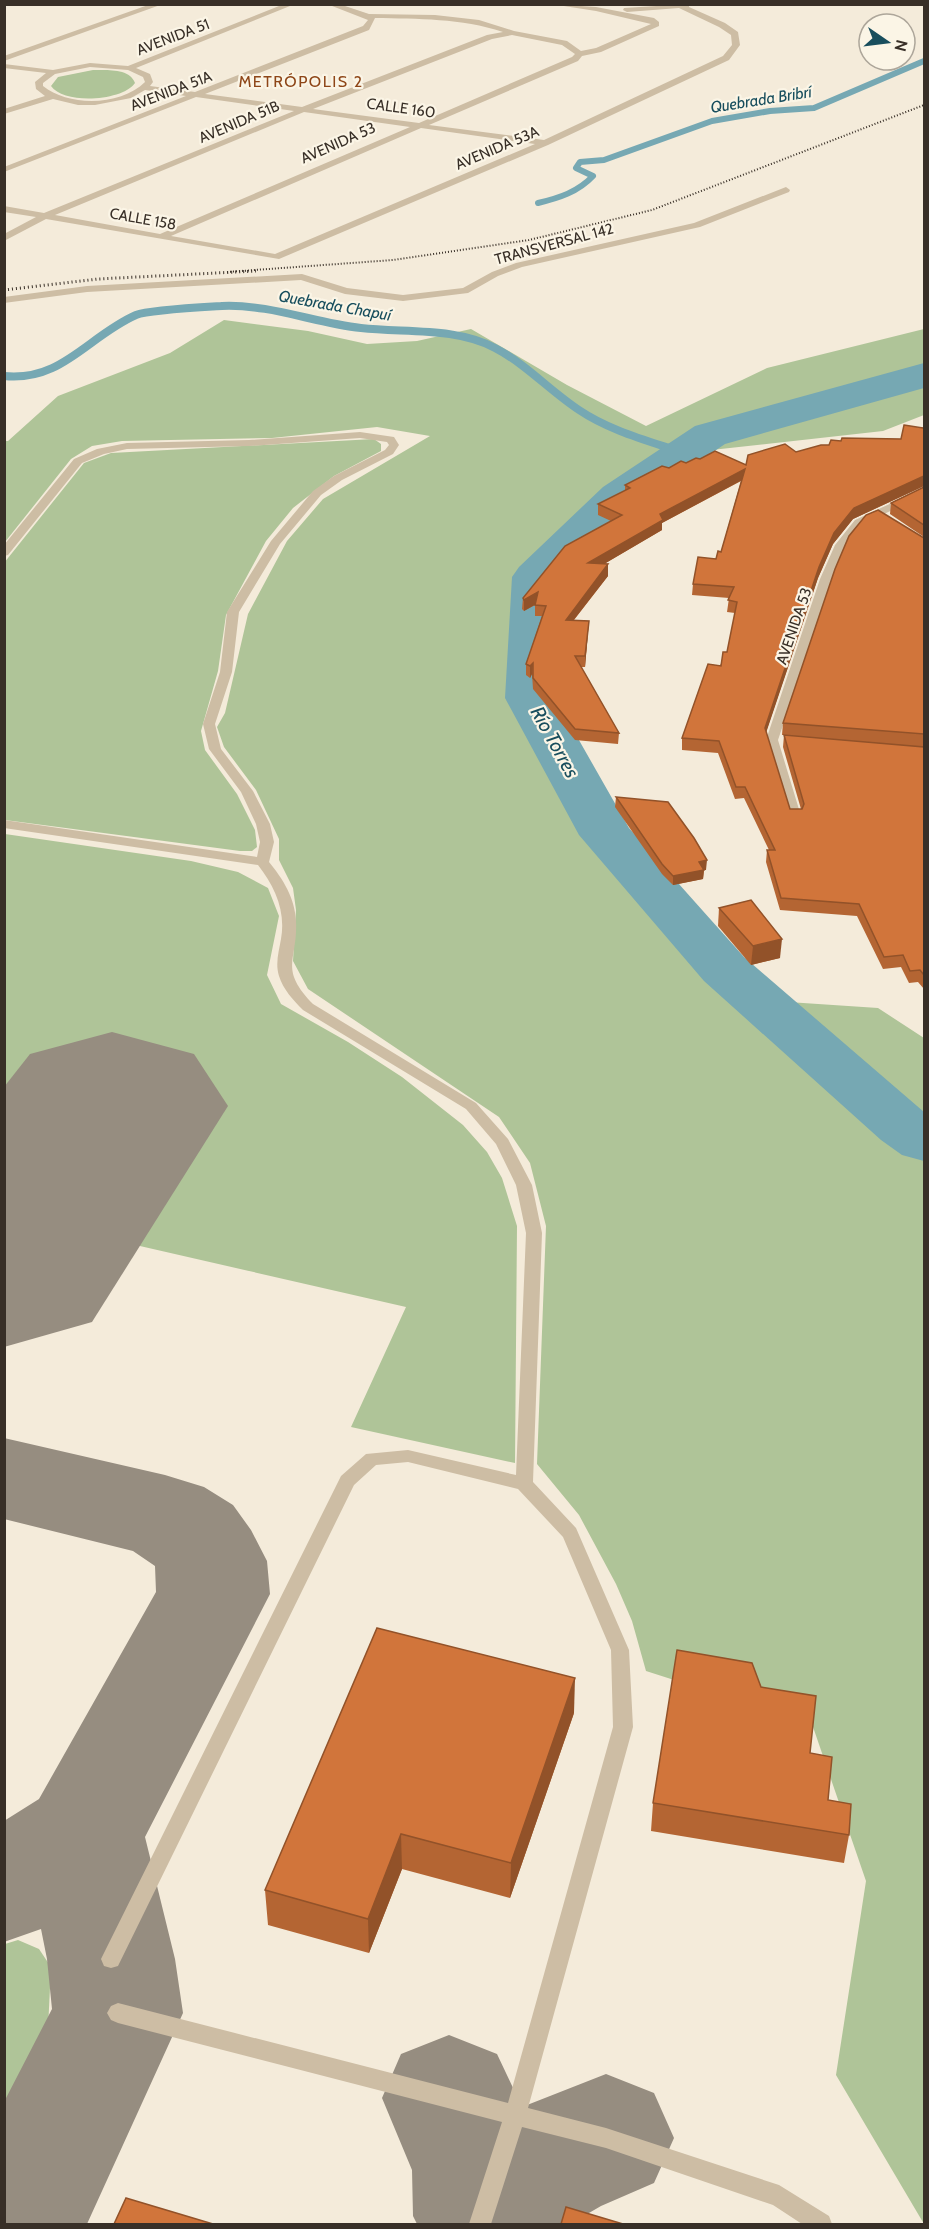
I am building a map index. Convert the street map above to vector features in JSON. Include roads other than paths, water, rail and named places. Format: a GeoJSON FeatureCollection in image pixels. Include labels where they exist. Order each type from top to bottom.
{"type":"FeatureCollection","features":[{"type":"Feature","properties":{"kind":"street"},"geometry":{"type":"LineString","coordinates":[[4,59],[160,4]]}},
{"type":"Feature","properties":{"kind":"street","name":"AVENIDA 51"},"geometry":{"type":"LineString","coordinates":[[129,68],[292,4]]}},
{"type":"Feature","properties":{"kind":"street"},"geometry":{"type":"LineString","coordinates":[[330,4],[368,16],[464,19],[497,26],[512,33],[564,43],[576,49],[579,54]]}},
{"type":"Feature","properties":{"kind":"street"},"geometry":{"type":"LineString","coordinates":[[554,4],[606,11],[682,5]]}},
{"type":"Feature","properties":{"kind":"street","name":"AVENIDA 53A"},"geometry":{"type":"LineString","coordinates":[[283,263],[726,58],[736,45],[735,34],[682,5]]}},
{"type":"Feature","properties":{"kind":"street","name":"AVENIDA 53"},"geometry":{"type":"LineString","coordinates":[[163,236],[418,124],[575,59],[579,54],[598,50],[656,24],[651,20],[606,11]]}},
{"type":"Feature","properties":{"kind":"street","name":"AVENIDA 51A"},"geometry":{"type":"LineString","coordinates":[[4,170],[366,28],[372,20],[368,16]]}},
{"type":"Feature","properties":{"kind":"street","name":"AVENIDA 51B"},"geometry":{"type":"LineString","coordinates":[[4,238],[45,216],[305,109],[490,37],[512,33]]}},
{"type":"Feature","properties":{"kind":"street"},"geometry":{"type":"LineString","coordinates":[[4,66],[53,72],[90,65],[129,68],[147,76],[149,82],[146,88],[126,97],[78,102],[51,97],[4,112]]}},
{"type":"Feature","properties":{"kind":"street"},"geometry":{"type":"LineString","coordinates":[[4,72],[44,77]]}},
{"type":"Feature","properties":{"kind":"street"},"geometry":{"type":"LineString","coordinates":[[51,97],[39,87],[39,82],[53,72]]}},
{"type":"Feature","properties":{"kind":"street","name":"CALLE 160"},"geometry":{"type":"LineString","coordinates":[[146,88],[545,143]]}},
{"type":"Feature","properties":{"kind":"street","name":"TRANSVERSAL 142"},"geometry":{"type":"LineString","coordinates":[[4,300],[87,289],[302,278],[322,285],[375,296],[403,298],[465,291],[495,274],[519,265],[697,225],[786,190]]}},
{"type":"Feature","properties":{"kind":"street","name":"CALLE 158"},"geometry":{"type":"LineString","coordinates":[[4,209],[163,236],[283,263]]}},
{"type":"Feature","properties":{"kind":"street"},"geometry":{"type":"LineString","coordinates":[[283,263],[302,278]]}},
{"type":"Feature","properties":{"kind":"street"},"geometry":{"type":"LineString","coordinates":[[4,553],[78,461],[101,451],[127,446],[249,443],[360,435],[390,439],[394,445],[389,452],[338,478],[301,510],[274,543],[233,612],[226,672],[209,724],[215,749],[247,791],[263,824],[267,842],[262,862]]}},
{"type":"Feature","properties":{"kind":"street","name":"AVENIDA 53"},"geometry":{"type":"LineString","coordinates":[[795,816],[778,740],[799,653],[841,545],[858,522],[882,516],[924,491]]}},
{"type":"Feature","properties":{"kind":"street"},"geometry":{"type":"LineString","coordinates":[[4,824],[262,862],[277,879],[288,905],[290,933],[284,967],[292,990],[308,1007],[471,1106],[503,1142],[524,1185],[534,1233],[524,1484]]}},
{"type":"Feature","properties":{"kind":"street"},"geometry":{"type":"LineString","coordinates":[[111,1959],[347,1481],[372,1459],[408,1456],[524,1484],[570,1533],[620,1650],[623,1728],[515,2116],[480,2224]]}},
{"type":"Feature","properties":{"kind":"street"},"geometry":{"type":"LineString","coordinates":[[118,2013],[606,2138],[779,2196],[821,2224]]}},
{"type":"Feature","properties":{"kind":"waterway","name":"Quebrada Bribrí"},"geometry":{"type":"LineString","coordinates":[[538,203],[568,194],[593,176],[576,168],[580,162],[604,160],[712,121],[770,111],[814,108],[924,61]]}},
{"type":"Feature","properties":{"kind":"waterway","name":"Quebrada Chapuí"},"geometry":{"type":"LineString","coordinates":[[4,376],[24,376],[59,365],[119,324],[143,313],[222,306],[258,308],[344,326],[430,332],[480,341],[506,354],[568,403],[591,417],[630,435],[684,453]]}},
{"type":"Feature","properties":{"kind":"waterway","name":"Río Torres"},"geometry":{"type":"LineString","coordinates":[[924,375],[710,435],[619,496],[535,577],[530,698],[606,835],[724,969],[903,1126],[924,1141]]}},
{"type":"Feature","properties":{"kind":"railway"},"geometry":{"type":"LineString","coordinates":[[227,272],[393,260],[529,240],[652,210],[924,105]]}},
{"type":"Feature","properties":{"kind":"railway"},"geometry":{"type":"LineString","coordinates":[[4,290],[98,279],[256,271]]}},
{"type":"Feature","properties":{"kind":"district","name":"METRÓPOLIS 2"},"geometry":{"type":"Point","coordinates":[301,81]}}]}
